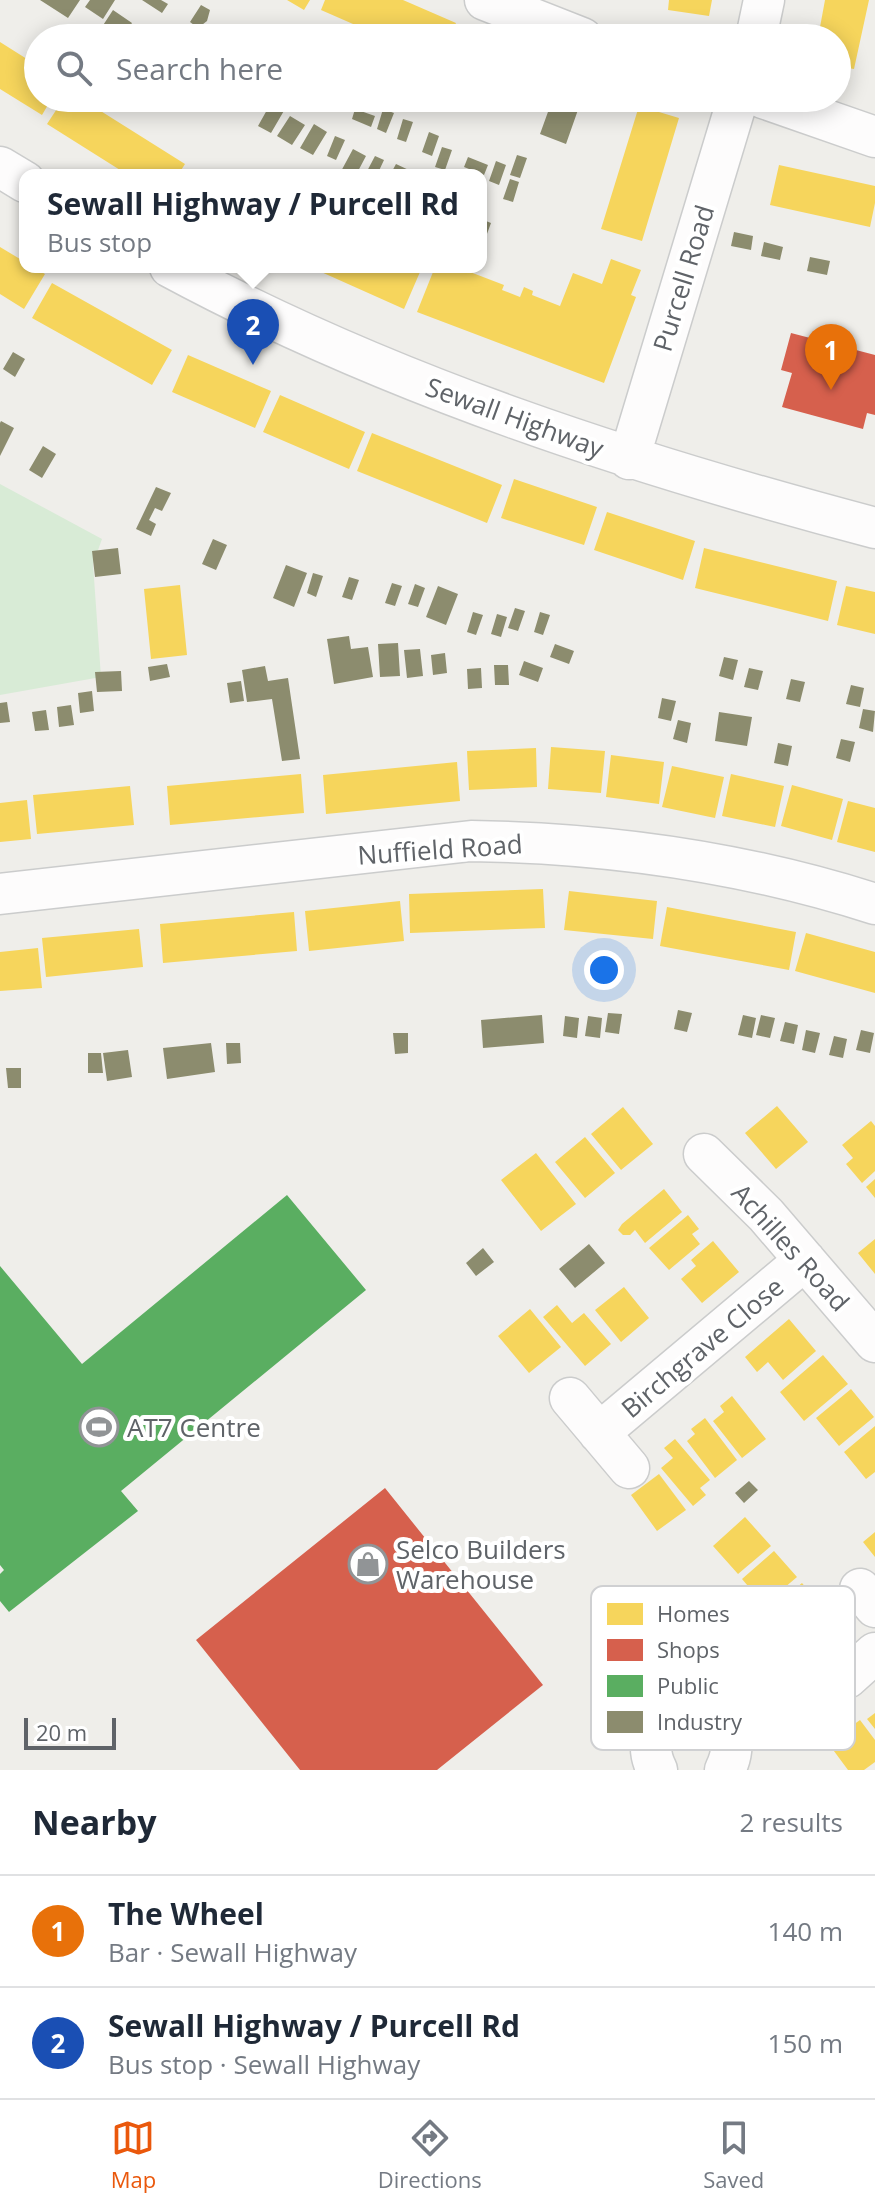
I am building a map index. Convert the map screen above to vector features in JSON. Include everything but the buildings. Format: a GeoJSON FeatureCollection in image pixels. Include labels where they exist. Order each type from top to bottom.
{"type":"FeatureCollection","features":[{"type":"Feature","properties":{"kind":"street"},"geometry":{"type":"LineString","coordinates":[[485,0],[546,24]]}},
{"type":"Feature","properties":{"kind":"street"},"geometry":{"type":"LineString","coordinates":[[759,24],[764,0]]}},
{"type":"Feature","properties":{"kind":"street","name":"Purcell Road"},"geometry":{"type":"LineString","coordinates":[[629,459],[734,112]]}},
{"type":"Feature","properties":{"kind":"street"},"geometry":{"type":"LineString","coordinates":[[803,112],[875,137]]}},
{"type":"Feature","properties":{"kind":"street"},"geometry":{"type":"LineString","coordinates":[[0,167],[19,178]]}},
{"type":"Feature","properties":{"kind":"street","name":"Sewall Highway"},"geometry":{"type":"LineString","coordinates":[[181,273],[238,304],[483,407],[629,459],[875,528]]}},
{"type":"Feature","properties":{"kind":"street","name":"Nuffield Road"},"geometry":{"type":"LineString","coordinates":[[0,894],[471,841],[549,843],[683,858],[738,867],[875,904]]}},
{"type":"Feature","properties":{"kind":"street","name":"Achilles Road"},"geometry":{"type":"LineString","coordinates":[[704,1154],[766,1215],[875,1342]]}},
{"type":"Feature","properties":{"kind":"street","name":"Birchgrave Close"},"geometry":{"type":"LineString","coordinates":[[599,1433],[805,1260]]}},
{"type":"Feature","properties":{"kind":"street","name":"Birchgrave Close"},"geometry":{"type":"LineString","coordinates":[[570,1398],[629,1468]]}},
{"type":"Feature","properties":{"kind":"street"},"geometry":{"type":"LineString","coordinates":[[725,1770],[730,1750]]}},
{"type":"Feature","properties":{"kind":"green space"},"geometry":{"type":"Polygon","coordinates":[[[0,484],[102,539],[93,564],[101,677],[0,695],[0,484]]]}},
{"type":"Feature","properties":{"kind":"place","name":"Sewall Highway / Purcell Rd"},"geometry":{"type":"Point","coordinates":[253,365]}},
{"type":"Feature","properties":{"kind":"place","name":"The Wheel"},"geometry":{"type":"Point","coordinates":[831,390]}},
{"type":"Feature","properties":{"kind":"place","name":"AT7 Centre"},"geometry":{"type":"Point","coordinates":[99,1427]}},
{"type":"Feature","properties":{"kind":"place","name":"Selco Builders Warehouse"},"geometry":{"type":"Point","coordinates":[368,1564]}}]}
